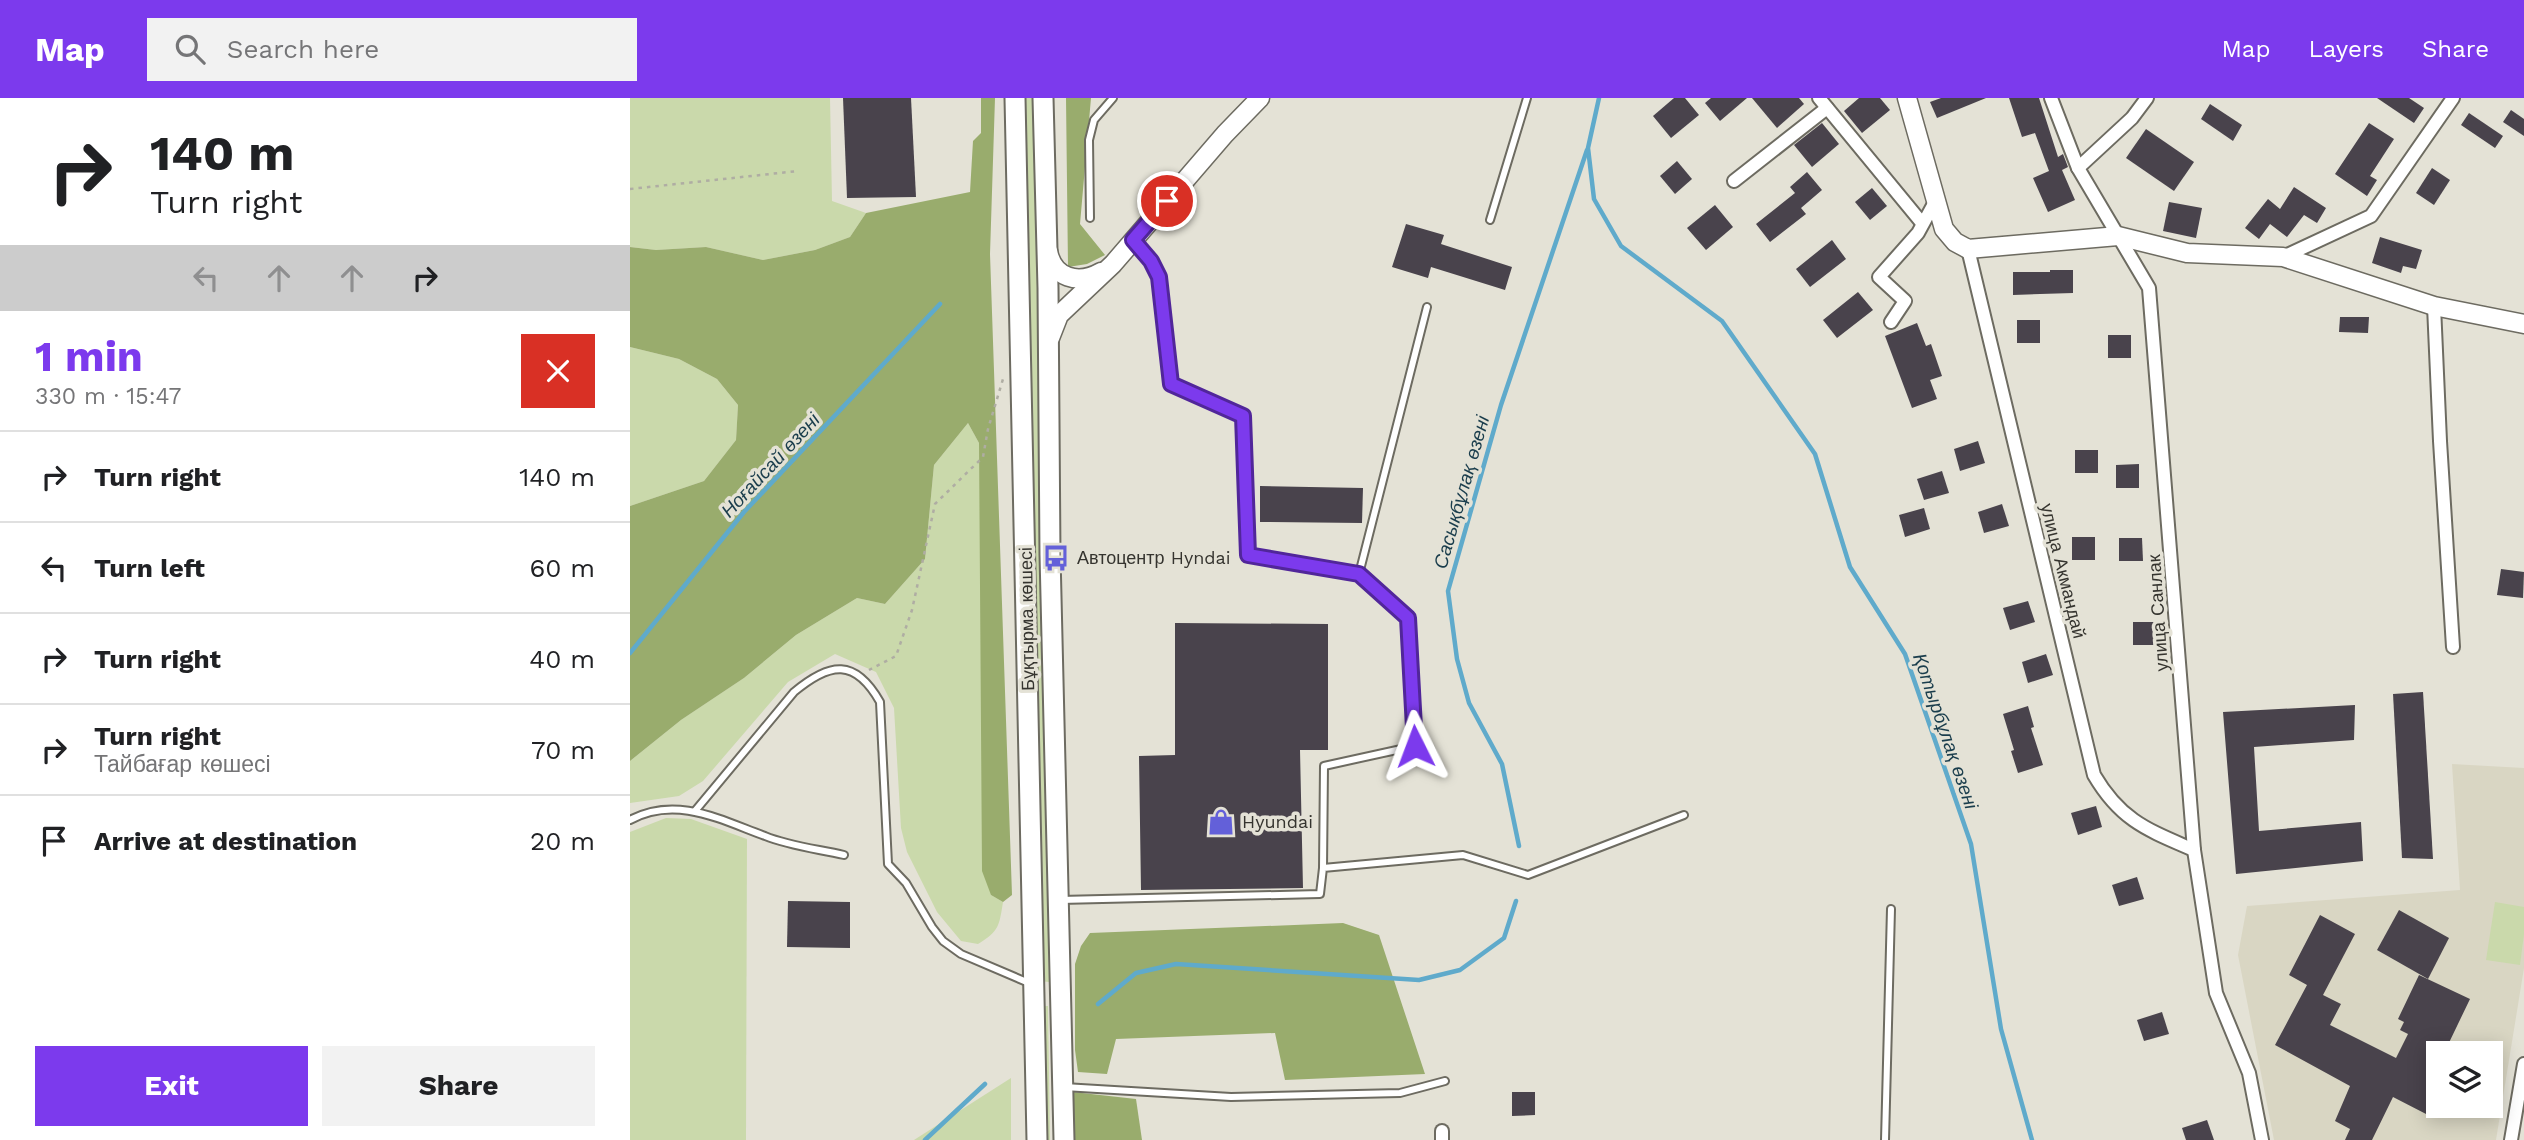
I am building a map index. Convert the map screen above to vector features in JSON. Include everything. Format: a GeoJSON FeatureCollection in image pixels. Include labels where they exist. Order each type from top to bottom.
{"type":"FeatureCollection","features":[{"type":"Feature","properties":{"kind":"main road","name":"Бұқтырма көшесі"},"geometry":{"type":"LineString","coordinates":[[1015,98],[1037,1140]]}},
{"type":"Feature","properties":{"kind":"main road","name":"Бұқтырма көшесі"},"geometry":{"type":"LineString","coordinates":[[1043,98],[1063,1140]]}},
{"type":"Feature","properties":{"kind":"main road"},"geometry":{"type":"LineString","coordinates":[[1035,986],[1060,986]]}},
{"type":"Feature","properties":{"kind":"street"},"geometry":{"type":"LineString","coordinates":[[1049,345],[1051,332],[1059,315],[1113,264],[1225,134],[1260,98]]}},
{"type":"Feature","properties":{"kind":"street"},"geometry":{"type":"LineString","coordinates":[[1907,98],[1944,229],[1955,242],[1968,249],[2118,236],[2187,253],[2283,257],[2434,306],[2524,324]]}},
{"type":"Feature","properties":{"kind":"street","name":"улица Санлак"},"geometry":{"type":"LineString","coordinates":[[2051,98],[2078,168],[2149,288],[2194,850],[2216,993],[2249,1073],[2262,1140]]}},
{"type":"Feature","properties":{"kind":"street"},"geometry":{"type":"LineString","coordinates":[[2078,168],[2132,118],[2147,98]]}},
{"type":"Feature","properties":{"kind":"street"},"geometry":{"type":"LineString","coordinates":[[2283,257],[2371,216],[2453,98]]}},
{"type":"Feature","properties":{"kind":"street"},"geometry":{"type":"LineString","coordinates":[[1734,181],[1823,103],[1922,223]]}},
{"type":"Feature","properties":{"kind":"street"},"geometry":{"type":"LineString","coordinates":[[1891,322],[1905,301],[1879,277],[1918,233],[1936,200]]}},
{"type":"Feature","properties":{"kind":"street"},"geometry":{"type":"LineString","coordinates":[[1047,244],[1052,265],[1064,276],[1087,278],[1113,264]]}},
{"type":"Feature","properties":{"kind":"street","name":"улица Акмандай"},"geometry":{"type":"LineString","coordinates":[[1968,249],[2094,775],[2103,791],[2133,821],[2194,850]]}},
{"type":"Feature","properties":{"kind":"street"},"geometry":{"type":"LineString","coordinates":[[2434,306],[2453,647]]}},
{"type":"Feature","properties":{"kind":"street"},"geometry":{"type":"LineString","coordinates":[[2511,1140],[2524,1064]]}},
{"type":"Feature","properties":{"kind":"lane"},"geometry":{"type":"LineString","coordinates":[[1090,218],[1088,140],[1094,120],[1113,98]]}},
{"type":"Feature","properties":{"kind":"lane"},"geometry":{"type":"LineString","coordinates":[[1490,220],[1527,98]]}},
{"type":"Feature","properties":{"kind":"lane"},"geometry":{"type":"LineString","coordinates":[[1058,900],[1320,894],[1323,868],[1324,766],[1415,746],[1408,618],[1359,574],[1248,555],[1243,416],[1171,384],[1159,277],[1151,261],[1133,240]]}},
{"type":"Feature","properties":{"kind":"lane"},"geometry":{"type":"LineString","coordinates":[[1359,574],[1427,307]]}},
{"type":"Feature","properties":{"kind":"lane"},"geometry":{"type":"LineString","coordinates":[[695,811],[794,692],[813,676],[836,668],[859,674],[870,684],[880,702],[888,864],[906,883],[943,942],[961,954],[1035,986]]}},
{"type":"Feature","properties":{"kind":"lane"},"geometry":{"type":"LineString","coordinates":[[630,820],[646,812],[664,809],[695,811],[747,828],[765,837],[844,855]]}},
{"type":"Feature","properties":{"kind":"lane"},"geometry":{"type":"LineString","coordinates":[[1323,868],[1463,855],[1528,874],[1684,815]]}},
{"type":"Feature","properties":{"kind":"lane"},"geometry":{"type":"LineString","coordinates":[[1885,1140],[1891,909]]}},
{"type":"Feature","properties":{"kind":"lane"},"geometry":{"type":"LineString","coordinates":[[1062,1086],[1231,1097],[1400,1093],[1445,1081]]}},
{"type":"Feature","properties":{"kind":"path"},"geometry":{"type":"LineString","coordinates":[[630,189],[798,171]]}},
{"type":"Feature","properties":{"kind":"path"},"geometry":{"type":"LineString","coordinates":[[859,674],[896,656],[912,610],[935,504],[983,457],[988,429],[1004,375]]}},
{"type":"Feature","properties":{"kind":"shaded area"},"geometry":{"type":"Polygon","coordinates":[[[2452,764],[2524,768],[2524,968],[2503,1097],[2503,1041],[2426,1041],[2426,1118],[2500,1118],[2496,1140],[2274,1140],[2238,955],[2247,906],[2460,890],[2452,764]]]}},
{"type":"Feature","properties":{"kind":"green space"},"geometry":{"type":"Polygon","coordinates":[[[630,98],[830,98],[832,201],[866,213],[850,237],[815,250],[763,260],[706,247],[656,250],[630,247],[630,98]]]}},
{"type":"Feature","properties":{"kind":"green space"},"geometry":{"type":"Polygon","coordinates":[[[981,98],[995,98],[990,254],[1012,895],[1003,902],[991,895],[982,871],[979,443],[968,423],[934,465],[925,559],[885,604],[857,598],[796,635],[744,678],[681,720],[630,761],[630,506],[704,481],[736,440],[738,405],[717,379],[679,359],[630,347],[630,247],[656,250],[706,247],[763,260],[815,250],[850,237],[866,213],[970,192],[973,141],[981,133],[981,98]]]}},
{"type":"Feature","properties":{"kind":"green space"},"geometry":{"type":"Polygon","coordinates":[[[1023,98],[1034,98],[1049,982],[1039,981],[1023,98]]]}},
{"type":"Feature","properties":{"kind":"green space"},"geometry":{"type":"Polygon","coordinates":[[[1066,98],[1091,98],[1080,224],[1105,255],[1087,264],[1068,267],[1066,98]]]}},
{"type":"Feature","properties":{"kind":"green space"},"geometry":{"type":"Polygon","coordinates":[[[630,347],[679,359],[717,379],[738,405],[736,440],[704,481],[630,506],[630,347]]]}},
{"type":"Feature","properties":{"kind":"green space"},"geometry":{"type":"Polygon","coordinates":[[[968,423],[979,443],[991,895],[1003,902],[997,928],[978,944],[961,941],[937,912],[907,852],[901,828],[894,708],[876,672],[835,654],[788,682],[703,781],[679,796],[630,803],[630,761],[681,720],[744,678],[796,635],[857,598],[885,604],[925,559],[934,465],[968,423]]]}},
{"type":"Feature","properties":{"kind":"green space"},"geometry":{"type":"Polygon","coordinates":[[[666,818],[691,819],[747,839],[746,1140],[630,1140],[630,832],[666,818]]]}},
{"type":"Feature","properties":{"kind":"green space"},"geometry":{"type":"Polygon","coordinates":[[[2495,902],[2524,907],[2520,965],[2486,960],[2495,902]]]}},
{"type":"Feature","properties":{"kind":"green space"},"geometry":{"type":"Polygon","coordinates":[[[1343,923],[1379,935],[1425,1074],[1285,1080],[1275,1033],[1116,1039],[1107,1074],[1078,1072],[1075,1050],[1075,964],[1081,946],[1090,933],[1343,923]]]}},
{"type":"Feature","properties":{"kind":"green space"},"geometry":{"type":"Polygon","coordinates":[[[1039,1006],[1048,1006],[1050,1140],[1041,1140],[1039,1006]]]}},
{"type":"Feature","properties":{"kind":"green space"},"geometry":{"type":"Polygon","coordinates":[[[1011,1078],[1011,1140],[914,1140],[1011,1078]]]}},
{"type":"Feature","properties":{"kind":"green space"},"geometry":{"type":"Polygon","coordinates":[[[1073,1092],[1136,1099],[1142,1140],[1074,1140],[1073,1092]]]}},
{"type":"Feature","properties":{"kind":"building"},"geometry":{"type":"Polygon","coordinates":[[[843,98],[911,98],[916,197],[847,198],[843,98]]]}},
{"type":"Feature","properties":{"kind":"building"},"geometry":{"type":"Polygon","coordinates":[[[1674,98],[1685,98],[1699,115],[1671,138],[1653,116],[1674,98]]]}},
{"type":"Feature","properties":{"kind":"building"},"geometry":{"type":"Polygon","coordinates":[[[1711,98],[1747,98],[1720,121],[1705,103],[1711,98]]]}},
{"type":"Feature","properties":{"kind":"building"},"geometry":{"type":"Polygon","coordinates":[[[1752,98],[1799,98],[1804,104],[1777,128],[1752,98]]]}},
{"type":"Feature","properties":{"kind":"building"},"geometry":{"type":"Polygon","coordinates":[[[1859,98],[1880,98],[1890,110],[1862,133],[1844,111],[1859,98]]]}},
{"type":"Feature","properties":{"kind":"building"},"geometry":{"type":"Polygon","coordinates":[[[1941,98],[1986,98],[1937,118],[1930,102],[1941,98]]]}},
{"type":"Feature","properties":{"kind":"building"},"geometry":{"type":"Polygon","coordinates":[[[2009,98],[2039,98],[2058,157],[2063,154],[2068,167],[2062,170],[2075,200],[2048,212],[2033,178],[2049,171],[2035,133],[2022,137],[2009,98]]]}},
{"type":"Feature","properties":{"kind":"building"},"geometry":{"type":"Polygon","coordinates":[[[2377,98],[2409,98],[2424,108],[2414,123],[2377,98]]]}},
{"type":"Feature","properties":{"kind":"building"},"geometry":{"type":"Polygon","coordinates":[[[2210,104],[2242,125],[2233,141],[2201,119],[2210,104]]]}},
{"type":"Feature","properties":{"kind":"building"},"geometry":{"type":"Polygon","coordinates":[[[2511,110],[2524,119],[2524,136],[2503,122],[2511,110]]]}},
{"type":"Feature","properties":{"kind":"building"},"geometry":{"type":"Polygon","coordinates":[[[2469,113],[2503,136],[2495,148],[2461,125],[2469,113]]]}},
{"type":"Feature","properties":{"kind":"building"},"geometry":{"type":"Polygon","coordinates":[[[1822,123],[1839,144],[1812,167],[1794,145],[1822,123]]]}},
{"type":"Feature","properties":{"kind":"building"},"geometry":{"type":"Polygon","coordinates":[[[2369,123],[2394,139],[2370,176],[2377,180],[2367,196],[2335,174],[2369,123]]]}},
{"type":"Feature","properties":{"kind":"building"},"geometry":{"type":"Polygon","coordinates":[[[2146,129],[2194,162],[2174,191],[2126,158],[2146,129]]]}},
{"type":"Feature","properties":{"kind":"building"},"geometry":{"type":"Polygon","coordinates":[[[1677,161],[1692,179],[1675,194],[1660,176],[1677,161]]]}},
{"type":"Feature","properties":{"kind":"building"},"geometry":{"type":"Polygon","coordinates":[[[2432,168],[2450,180],[2434,205],[2416,193],[2432,168]]]}},
{"type":"Feature","properties":{"kind":"building"},"geometry":{"type":"Polygon","coordinates":[[[1807,172],[1822,190],[1801,208],[1806,214],[1770,242],[1756,224],[1795,193],[1790,187],[1807,172]]]}},
{"type":"Feature","properties":{"kind":"building"},"geometry":{"type":"Polygon","coordinates":[[[2294,187],[2326,208],[2317,223],[2304,215],[2287,237],[2270,224],[2259,239],[2245,228],[2268,199],[2280,209],[2294,187]]]}},
{"type":"Feature","properties":{"kind":"building"},"geometry":{"type":"Polygon","coordinates":[[[1872,188],[1887,206],[1870,220],[1855,202],[1872,188]]]}},
{"type":"Feature","properties":{"kind":"building"},"geometry":{"type":"Polygon","coordinates":[[[2169,202],[2202,208],[2196,238],[2163,231],[2169,202]]]}},
{"type":"Feature","properties":{"kind":"building"},"geometry":{"type":"Polygon","coordinates":[[[1715,205],[1733,227],[1706,250],[1687,228],[1715,205]]]}},
{"type":"Feature","properties":{"kind":"building"},"geometry":{"type":"Polygon","coordinates":[[[1406,224],[1444,235],[1441,244],[1512,267],[1505,290],[1431,267],[1428,278],[1392,267],[1406,224]]]}},
{"type":"Feature","properties":{"kind":"building"},"geometry":{"type":"Polygon","coordinates":[[[2380,237],[2422,250],[2416,269],[2403,266],[2401,273],[2372,263],[2380,237]]]}},
{"type":"Feature","properties":{"kind":"building"},"geometry":{"type":"Polygon","coordinates":[[[1832,240],[1846,259],[1810,287],[1796,269],[1832,240]]]}},
{"type":"Feature","properties":{"kind":"building"},"geometry":{"type":"Polygon","coordinates":[[[2073,270],[2073,293],[2013,295],[2013,272],[2073,270]]]}},
{"type":"Feature","properties":{"kind":"building"},"geometry":{"type":"Polygon","coordinates":[[[1858,292],[1873,310],[1837,338],[1823,320],[1858,292]]]}},
{"type":"Feature","properties":{"kind":"building"},"geometry":{"type":"Polygon","coordinates":[[[2340,317],[2369,317],[2368,333],[2339,332],[2340,317]]]}},
{"type":"Feature","properties":{"kind":"building"},"geometry":{"type":"Polygon","coordinates":[[[2017,320],[2040,320],[2040,343],[2017,343],[2017,320]]]}},
{"type":"Feature","properties":{"kind":"building"},"geometry":{"type":"Polygon","coordinates":[[[1917,323],[1926,346],[1931,344],[1942,376],[1930,380],[1937,399],[1912,408],[1885,336],[1917,323]]]}},
{"type":"Feature","properties":{"kind":"building"},"geometry":{"type":"Polygon","coordinates":[[[2108,335],[2131,335],[2131,358],[2108,358],[2108,335]]]}},
{"type":"Feature","properties":{"kind":"building"},"geometry":{"type":"Polygon","coordinates":[[[1978,441],[1985,463],[1960,471],[1954,449],[1978,441]]]}},
{"type":"Feature","properties":{"kind":"building"},"geometry":{"type":"Polygon","coordinates":[[[2075,450],[2098,450],[2098,473],[2075,473],[2075,450]]]}},
{"type":"Feature","properties":{"kind":"building"},"geometry":{"type":"Polygon","coordinates":[[[2139,464],[2139,488],[2116,488],[2116,465],[2139,464]]]}},
{"type":"Feature","properties":{"kind":"building"},"geometry":{"type":"Polygon","coordinates":[[[1942,471],[1949,493],[1924,500],[1917,479],[1942,471]]]}},
{"type":"Feature","properties":{"kind":"building"},"geometry":{"type":"Polygon","coordinates":[[[1260,486],[1363,488],[1362,523],[1260,522],[1260,486]]]}},
{"type":"Feature","properties":{"kind":"building"},"geometry":{"type":"Polygon","coordinates":[[[2002,504],[2009,526],[1984,533],[1978,512],[2002,504]]]}},
{"type":"Feature","properties":{"kind":"building"},"geometry":{"type":"Polygon","coordinates":[[[1924,508],[1930,529],[1905,537],[1899,515],[1924,508]]]}},
{"type":"Feature","properties":{"kind":"building"},"geometry":{"type":"Polygon","coordinates":[[[2072,537],[2095,537],[2095,560],[2072,560],[2072,537]]]}},
{"type":"Feature","properties":{"kind":"building"},"geometry":{"type":"Polygon","coordinates":[[[2119,538],[2142,538],[2143,561],[2119,561],[2119,538]]]}},
{"type":"Feature","properties":{"kind":"building"},"geometry":{"type":"Polygon","coordinates":[[[2501,569],[2524,572],[2523,598],[2497,595],[2501,569]]]}},
{"type":"Feature","properties":{"kind":"building"},"geometry":{"type":"Polygon","coordinates":[[[2028,601],[2035,622],[2010,630],[2003,608],[2028,601]]]}},
{"type":"Feature","properties":{"kind":"building"},"geometry":{"type":"Polygon","coordinates":[[[2133,622],[2156,622],[2157,645],[2133,645],[2133,622]]]}},
{"type":"Feature","properties":{"kind":"building"},"geometry":{"type":"Polygon","coordinates":[[[1175,623],[1328,624],[1328,750],[1300,750],[1303,888],[1141,890],[1139,756],[1175,755],[1175,623]]]}},
{"type":"Feature","properties":{"kind":"building"},"geometry":{"type":"Polygon","coordinates":[[[2046,654],[2053,675],[2028,683],[2022,662],[2046,654]]]}},
{"type":"Feature","properties":{"kind":"building"},"geometry":{"type":"Polygon","coordinates":[[[2423,692],[2433,859],[2402,858],[2393,694],[2423,692]]]}},
{"type":"Feature","properties":{"kind":"building"},"geometry":{"type":"Polygon","coordinates":[[[2355,705],[2354,740],[2254,747],[2259,831],[2361,822],[2363,861],[2236,874],[2223,712],[2355,705]]]}},
{"type":"Feature","properties":{"kind":"building"},"geometry":{"type":"Polygon","coordinates":[[[2028,706],[2034,727],[2031,728],[2043,765],[2018,773],[2003,714],[2028,706]]]}},
{"type":"Feature","properties":{"kind":"building"},"geometry":{"type":"Polygon","coordinates":[[[2096,806],[2102,827],[2078,835],[2071,813],[2096,806]]]}},
{"type":"Feature","properties":{"kind":"building"},"geometry":{"type":"Polygon","coordinates":[[[2137,877],[2144,899],[2119,906],[2112,885],[2137,877]]]}},
{"type":"Feature","properties":{"kind":"building"},"geometry":{"type":"Polygon","coordinates":[[[788,901],[850,902],[850,948],[787,947],[788,901]]]}},
{"type":"Feature","properties":{"kind":"building"},"geometry":{"type":"Polygon","coordinates":[[[2399,910],[2449,938],[2428,979],[2377,950],[2399,910]]]}},
{"type":"Feature","properties":{"kind":"building"},"geometry":{"type":"Polygon","coordinates":[[[2320,915],[2355,934],[2323,995],[2341,1004],[2330,1025],[2396,1058],[2408,1034],[2400,1030],[2404,1022],[2398,1019],[2419,975],[2470,999],[2450,1041],[2426,1041],[2426,1114],[2393,1097],[2372,1140],[2345,1140],[2350,1129],[2335,1121],[2350,1086],[2275,1045],[2307,985],[2289,975],[2320,915]]]}},
{"type":"Feature","properties":{"kind":"building"},"geometry":{"type":"Polygon","coordinates":[[[2162,1012],[2169,1034],[2144,1041],[2137,1020],[2162,1012]]]}},
{"type":"Feature","properties":{"kind":"building"},"geometry":{"type":"Polygon","coordinates":[[[1512,1092],[1535,1092],[1535,1115],[1512,1116],[1512,1092]]]}},
{"type":"Feature","properties":{"kind":"building"},"geometry":{"type":"Polygon","coordinates":[[[2207,1120],[2214,1140],[2186,1140],[2182,1128],[2207,1120]]]}},
{"type":"Feature","properties":{"kind":"waterway","name":"Қотырбұлақ өзені"},"geometry":{"type":"LineString","coordinates":[[1599,98],[1588,148],[1594,199],[1621,246],[1722,321],[1815,454],[1850,567],[1905,654],[1971,844],[2001,1029],[2032,1140]]}},
{"type":"Feature","properties":{"kind":"waterway","name":"Сасықбұлақ өзені"},"geometry":{"type":"LineString","coordinates":[[1519,846],[1502,764],[1469,703],[1457,659],[1448,591],[1501,405],[1587,150]]}},
{"type":"Feature","properties":{"kind":"waterway","name":"Ноғайсай өзені"},"geometry":{"type":"LineString","coordinates":[[630,653],[744,512],[940,304]]}},
{"type":"Feature","properties":{"kind":"waterway","name":"Сасықбұлақ өзені"},"geometry":{"type":"LineString","coordinates":[[1098,1004],[1136,973],[1176,964],[1419,980],[1460,970],[1504,938],[1516,901]]}},
{"type":"Feature","properties":{"kind":"waterway","name":"Сасықбұлақ өзені"},"geometry":{"type":"LineString","coordinates":[[925,1140],[985,1084]]}},
{"type":"Feature","properties":{"kind":"place","name":"Автоцентр Hyndai"},"geometry":{"type":"Point","coordinates":[1056,558]}},
{"type":"Feature","properties":{"kind":"place","name":"Hyundai"},"geometry":{"type":"Point","coordinates":[1221,822]}},
{"type":"Feature","properties":{"kind":"route"},"geometry":{"type":"LineString","coordinates":[[1167,201],[1133,240],[1151,261],[1159,277],[1171,384],[1243,416],[1248,555],[1359,574],[1408,618],[1415,746]]}}]}
